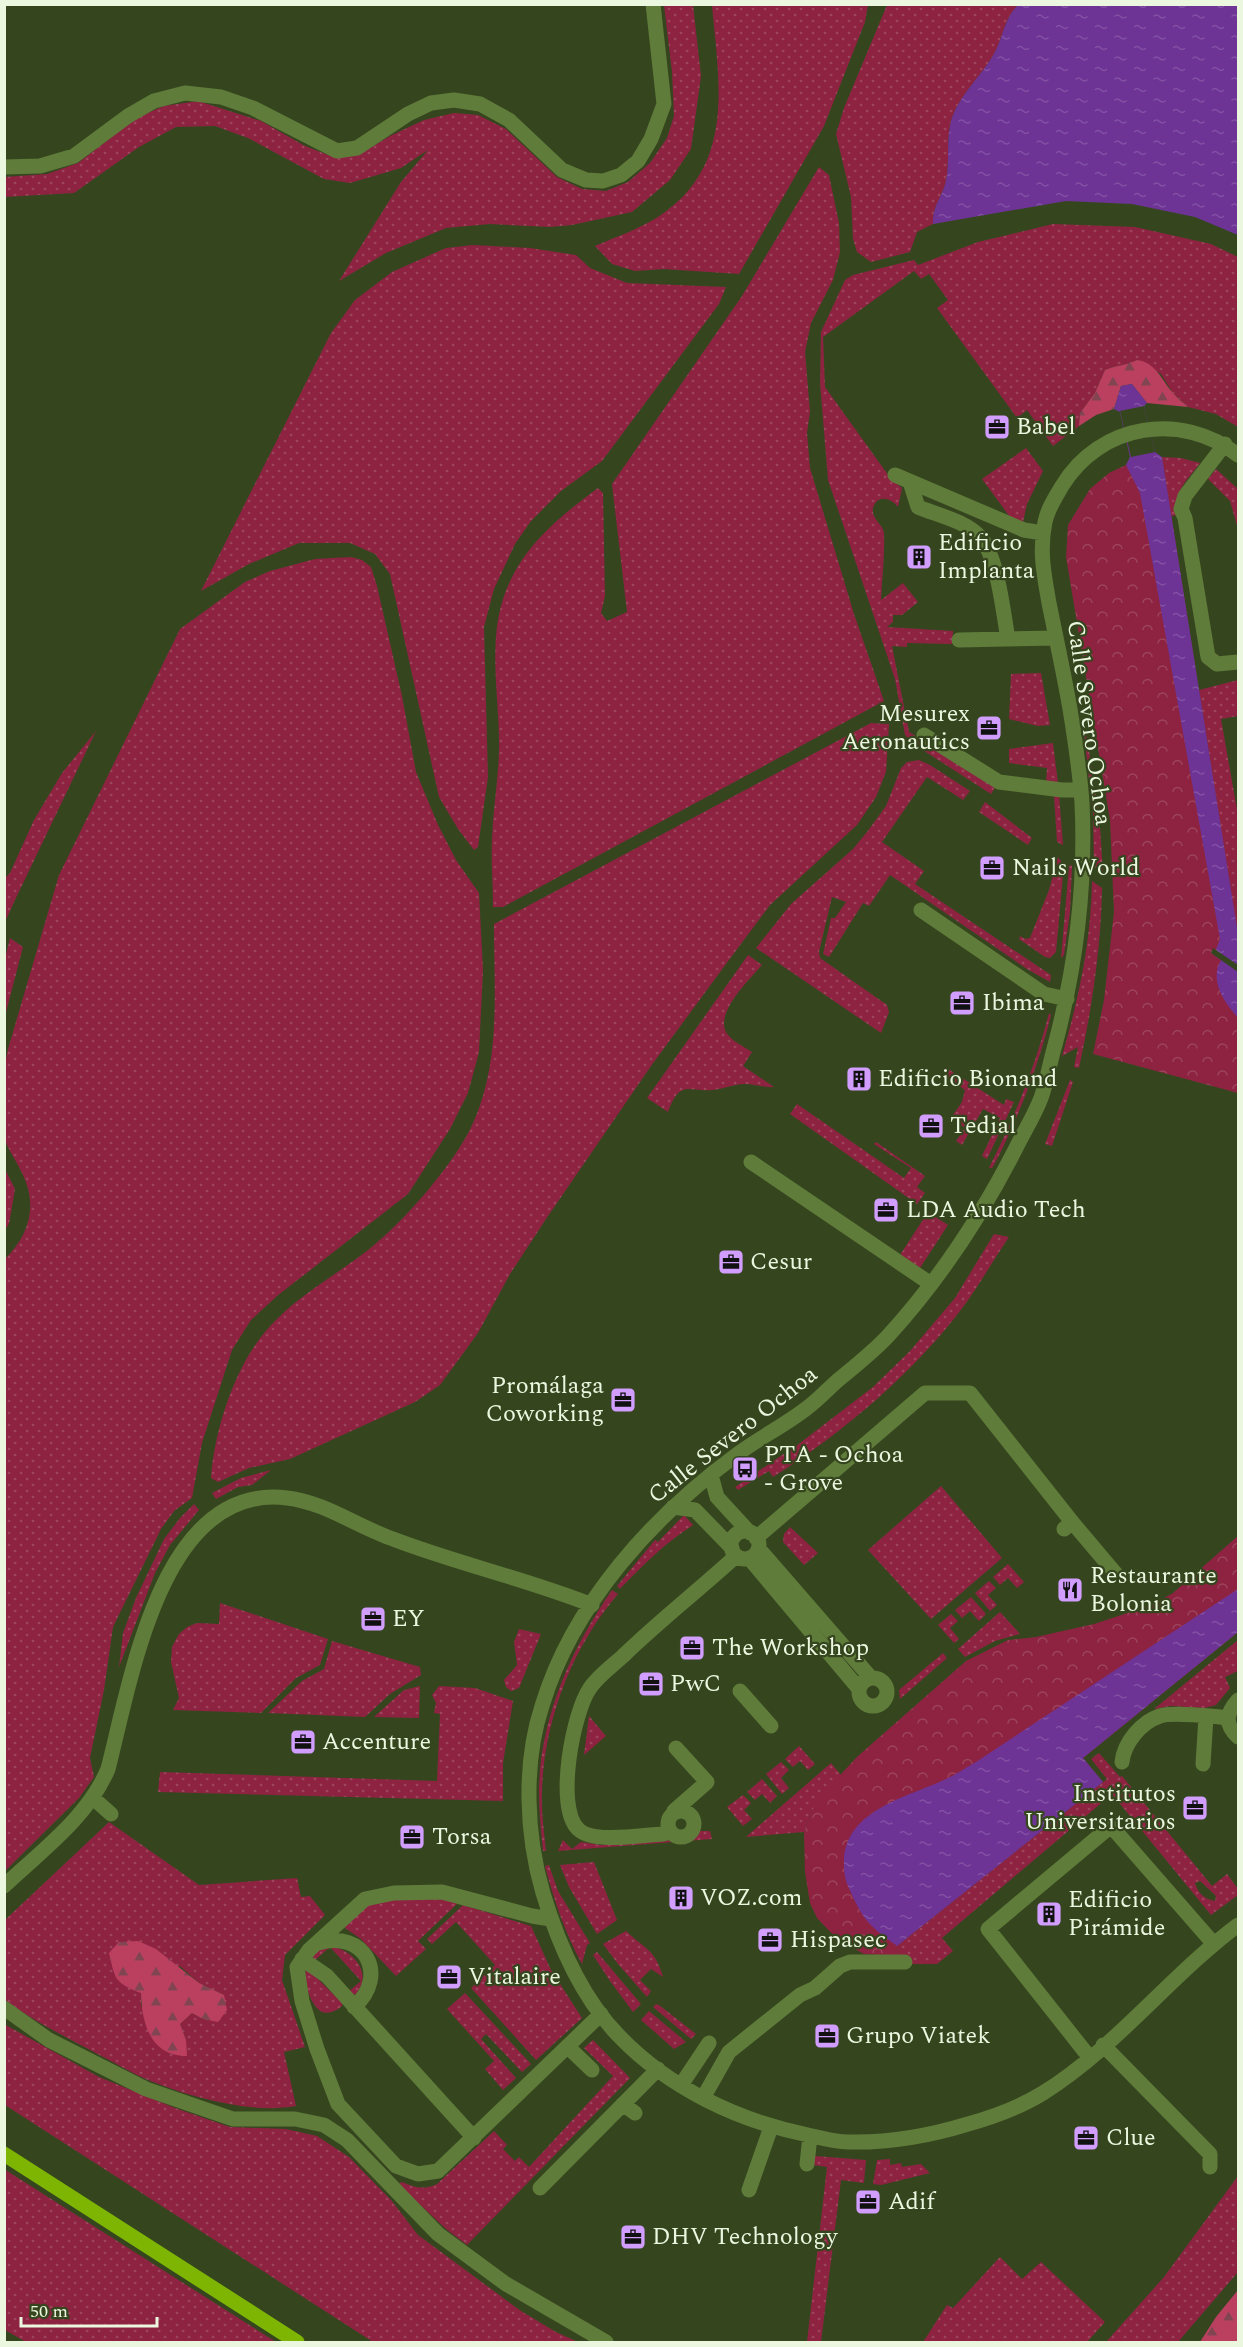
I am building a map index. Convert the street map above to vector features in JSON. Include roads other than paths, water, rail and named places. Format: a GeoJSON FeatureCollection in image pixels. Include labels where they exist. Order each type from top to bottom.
{"type":"FeatureCollection","features":[{"type":"Feature","properties":{"kind":"main road"},"geometry":{"type":"LineString","coordinates":[[4,2154],[297,2343]]}},
{"type":"Feature","properties":{"kind":"street"},"geometry":{"type":"LineString","coordinates":[[4,167],[40,166],[74,156],[128,116],[154,101],[185,93],[221,97],[253,108],[337,151],[357,148],[408,114],[431,103],[454,100],[480,104],[509,120],[562,170],[586,180],[603,181],[621,175],[638,161],[651,139],[664,104],[653,4]]}},
{"type":"Feature","properties":{"kind":"street","name":"Calle Severo Ochoa"},"geometry":{"type":"LineString","coordinates":[[1234,450],[1202,434],[1182,429],[1149,429],[1125,435],[1094,450],[1071,471],[1047,512],[1041,544],[1044,575],[1069,704],[1081,789],[1083,867],[1076,950],[1067,999],[1040,1100],[997,1186],[947,1266],[884,1340],[807,1409],[736,1455],[673,1507],[641,1540],[592,1605],[556,1668],[540,1708],[533,1751],[529,1800],[538,1874],[556,1934],[584,1988],[618,2036],[658,2069],[716,2106],[771,2127],[843,2142],[920,2138],[966,2125],[1041,2095],[1090,2058],[1213,1943],[1239,1925]]}},
{"type":"Feature","properties":{"kind":"street"},"geometry":{"type":"LineString","coordinates":[[1234,450],[1185,496],[1181,509],[1185,518],[1208,657],[1217,664],[1239,662]]}},
{"type":"Feature","properties":{"kind":"street"},"geometry":{"type":"LineString","coordinates":[[895,475],[1024,530],[1043,533]]}},
{"type":"Feature","properties":{"kind":"street"},"geometry":{"type":"LineString","coordinates":[[910,482],[918,507],[965,526],[980,537],[992,556],[1008,639]]}},
{"type":"Feature","properties":{"kind":"street"},"geometry":{"type":"LineString","coordinates":[[959,640],[1056,638]]}},
{"type":"Feature","properties":{"kind":"street"},"geometry":{"type":"LineString","coordinates":[[924,735],[999,782],[1081,789]]}},
{"type":"Feature","properties":{"kind":"street"},"geometry":{"type":"LineString","coordinates":[[921,910],[1021,983],[1044,994],[1067,999]]}},
{"type":"Feature","properties":{"kind":"street"},"geometry":{"type":"LineString","coordinates":[[752,1162],[931,1284]]}},
{"type":"Feature","properties":{"kind":"street"},"geometry":{"type":"LineString","coordinates":[[670,1832],[594,1838],[578,1830],[571,1819],[567,1802],[569,1762],[574,1731],[590,1688],[633,1646],[925,1393],[970,1393],[1068,1526],[1116,1574]]}},
{"type":"Feature","properties":{"kind":"street"},"geometry":{"type":"LineString","coordinates":[[711,1475],[717,1497],[747,1547],[865,1684]]}},
{"type":"Feature","properties":{"kind":"street"},"geometry":{"type":"LineString","coordinates":[[4,1886],[74,1820],[93,1798],[108,1769],[138,1654],[150,1617],[164,1586],[182,1551],[196,1532],[213,1516],[237,1503],[262,1498],[286,1497],[309,1502],[372,1532],[432,1554],[557,1591],[592,1605]]}},
{"type":"Feature","properties":{"kind":"street"},"geometry":{"type":"LineString","coordinates":[[673,1507],[695,1510],[747,1547]]}},
{"type":"Feature","properties":{"kind":"street"},"geometry":{"type":"LineString","coordinates":[[740,1691],[771,1726]]}},
{"type":"Feature","properties":{"kind":"street"},"geometry":{"type":"LineString","coordinates":[[1239,1700],[1230,1708],[1227,1718],[1231,1730],[1239,1737]]}},
{"type":"Feature","properties":{"kind":"street"},"geometry":{"type":"LineString","coordinates":[[1122,1762],[1123,1751],[1131,1738],[1144,1725],[1160,1715],[1227,1718]]}},
{"type":"Feature","properties":{"kind":"street"},"geometry":{"type":"LineString","coordinates":[[1203,1764],[1206,1717]]}},
{"type":"Feature","properties":{"kind":"street"},"geometry":{"type":"LineString","coordinates":[[674,1811],[684,1811],[691,1816],[693,1828],[685,1836],[676,1836],[670,1832],[668,1818],[674,1811],[707,1782],[676,1748]]}},
{"type":"Feature","properties":{"kind":"street"},"geometry":{"type":"LineString","coordinates":[[93,1798],[111,1814]]}},
{"type":"Feature","properties":{"kind":"street"},"geometry":{"type":"LineString","coordinates":[[1090,2058],[988,1929],[1112,1826],[1213,1943]]}},
{"type":"Feature","properties":{"kind":"street"},"geometry":{"type":"LineString","coordinates":[[551,1919],[442,1892],[394,1893],[365,1899],[309,1950],[297,1967],[302,2001],[338,2104],[396,2166],[418,2174],[438,2171],[602,2014]]}},
{"type":"Feature","properties":{"kind":"street"},"geometry":{"type":"LineString","coordinates":[[318,1943],[332,1939],[345,1940],[358,1947],[367,1957],[371,1971],[370,1985],[364,1997],[354,2007]]}},
{"type":"Feature","properties":{"kind":"street"},"geometry":{"type":"LineString","coordinates":[[302,1959],[327,1976],[474,2138]]}},
{"type":"Feature","properties":{"kind":"street"},"geometry":{"type":"LineString","coordinates":[[703,2098],[729,2052],[747,2046],[800,1995],[815,1988],[840,1966],[849,1962],[904,1962]]}},
{"type":"Feature","properties":{"kind":"street"},"geometry":{"type":"LineString","coordinates":[[4,2008],[49,2040],[146,2089],[233,2118],[295,2119],[324,2125],[347,2140],[438,2234],[506,2284],[606,2343]]}},
{"type":"Feature","properties":{"kind":"street"},"geometry":{"type":"LineString","coordinates":[[681,2085],[709,2043]]}},
{"type":"Feature","properties":{"kind":"street"},"geometry":{"type":"LineString","coordinates":[[1103,2045],[1210,2154],[1210,2167]]}},
{"type":"Feature","properties":{"kind":"street"},"geometry":{"type":"LineString","coordinates":[[568,2047],[592,2070]]}},
{"type":"Feature","properties":{"kind":"street"},"geometry":{"type":"LineString","coordinates":[[540,2188],[629,2109],[658,2069]]}},
{"type":"Feature","properties":{"kind":"street"},"geometry":{"type":"LineString","coordinates":[[749,2190],[771,2127]]}},
{"type":"Feature","properties":{"kind":"street"},"geometry":{"type":"LineString","coordinates":[[807,2164],[810,2136]]}},
{"type":"Feature","properties":{"kind":"water"},"geometry":{"type":"Polygon","coordinates":[[[1018,5],[1238,5],[1238,235],[1195,217],[1132,204],[1066,201],[933,224],[934,212],[946,181],[951,121],[960,102],[991,59],[1008,20],[1018,5]]]}},
{"type":"Feature","properties":{"kind":"water"},"geometry":{"type":"Polygon","coordinates":[[[1132,384],[1147,403],[1144,406],[1155,452],[1162,457],[1238,934],[1238,1018],[1223,998],[1217,983],[1221,960],[1214,955],[1220,939],[1140,493],[1126,465],[1130,457],[1120,412],[1114,409],[1121,386],[1132,384]]]}},
{"type":"Feature","properties":{"kind":"water"},"geometry":{"type":"Polygon","coordinates":[[[1238,1589],[1238,1632],[1083,1758],[1103,1782],[897,1946],[867,1920],[847,1883],[844,1859],[848,1842],[856,1828],[867,1817],[881,1807],[944,1780],[976,1762],[1238,1589]]]}},
{"type":"Feature","properties":{"kind":"place","name":"Babel"},"geometry":{"type":"Point","coordinates":[997,427]}},
{"type":"Feature","properties":{"kind":"place","name":"Edificio Implanta"},"geometry":{"type":"Point","coordinates":[919,557]}},
{"type":"Feature","properties":{"kind":"place","name":"Mesurex Aeronautics"},"geometry":{"type":"Point","coordinates":[989,728]}},
{"type":"Feature","properties":{"kind":"place","name":"Nails World"},"geometry":{"type":"Point","coordinates":[992,868]}},
{"type":"Feature","properties":{"kind":"place","name":"Ibima"},"geometry":{"type":"Point","coordinates":[962,1003]}},
{"type":"Feature","properties":{"kind":"place","name":"Edificio Bionand"},"geometry":{"type":"Point","coordinates":[859,1079]}},
{"type":"Feature","properties":{"kind":"place","name":"Tedial"},"geometry":{"type":"Point","coordinates":[931,1126]}},
{"type":"Feature","properties":{"kind":"place","name":"LDA Audio Tech"},"geometry":{"type":"Point","coordinates":[886,1210]}},
{"type":"Feature","properties":{"kind":"place","name":"Cesur"},"geometry":{"type":"Point","coordinates":[731,1262]}},
{"type":"Feature","properties":{"kind":"place","name":"Promálaga Coworking"},"geometry":{"type":"Point","coordinates":[623,1400]}},
{"type":"Feature","properties":{"kind":"place","name":"PTA - Ochoa - Grove"},"geometry":{"type":"Point","coordinates":[745,1469]}},
{"type":"Feature","properties":{"kind":"place","name":"Restaurante Bolonia"},"geometry":{"type":"Point","coordinates":[1070,1590]}},
{"type":"Feature","properties":{"kind":"place","name":"EY"},"geometry":{"type":"Point","coordinates":[373,1619]}},
{"type":"Feature","properties":{"kind":"place","name":"The Workshop"},"geometry":{"type":"Point","coordinates":[692,1648]}},
{"type":"Feature","properties":{"kind":"place","name":"PwC"},"geometry":{"type":"Point","coordinates":[651,1684]}},
{"type":"Feature","properties":{"kind":"place","name":"Accenture"},"geometry":{"type":"Point","coordinates":[303,1742]}},
{"type":"Feature","properties":{"kind":"place","name":"Institutos Universitarios"},"geometry":{"type":"Point","coordinates":[1195,1808]}},
{"type":"Feature","properties":{"kind":"place","name":"Torsa"},"geometry":{"type":"Point","coordinates":[412,1837]}},
{"type":"Feature","properties":{"kind":"place","name":"VOZ.com"},"geometry":{"type":"Point","coordinates":[681,1898]}},
{"type":"Feature","properties":{"kind":"place","name":"Edificio Pirámide"},"geometry":{"type":"Point","coordinates":[1049,1914]}},
{"type":"Feature","properties":{"kind":"place","name":"Hispasec"},"geometry":{"type":"Point","coordinates":[770,1940]}},
{"type":"Feature","properties":{"kind":"place","name":"Vitalaire"},"geometry":{"type":"Point","coordinates":[449,1977]}},
{"type":"Feature","properties":{"kind":"place","name":"Grupo Viatek"},"geometry":{"type":"Point","coordinates":[827,2036]}},
{"type":"Feature","properties":{"kind":"place","name":"Clue"},"geometry":{"type":"Point","coordinates":[1086,2138]}},
{"type":"Feature","properties":{"kind":"place","name":"Adif"},"geometry":{"type":"Point","coordinates":[868,2202]}},
{"type":"Feature","properties":{"kind":"place","name":"DHV Technology"},"geometry":{"type":"Point","coordinates":[633,2237]}}]}
